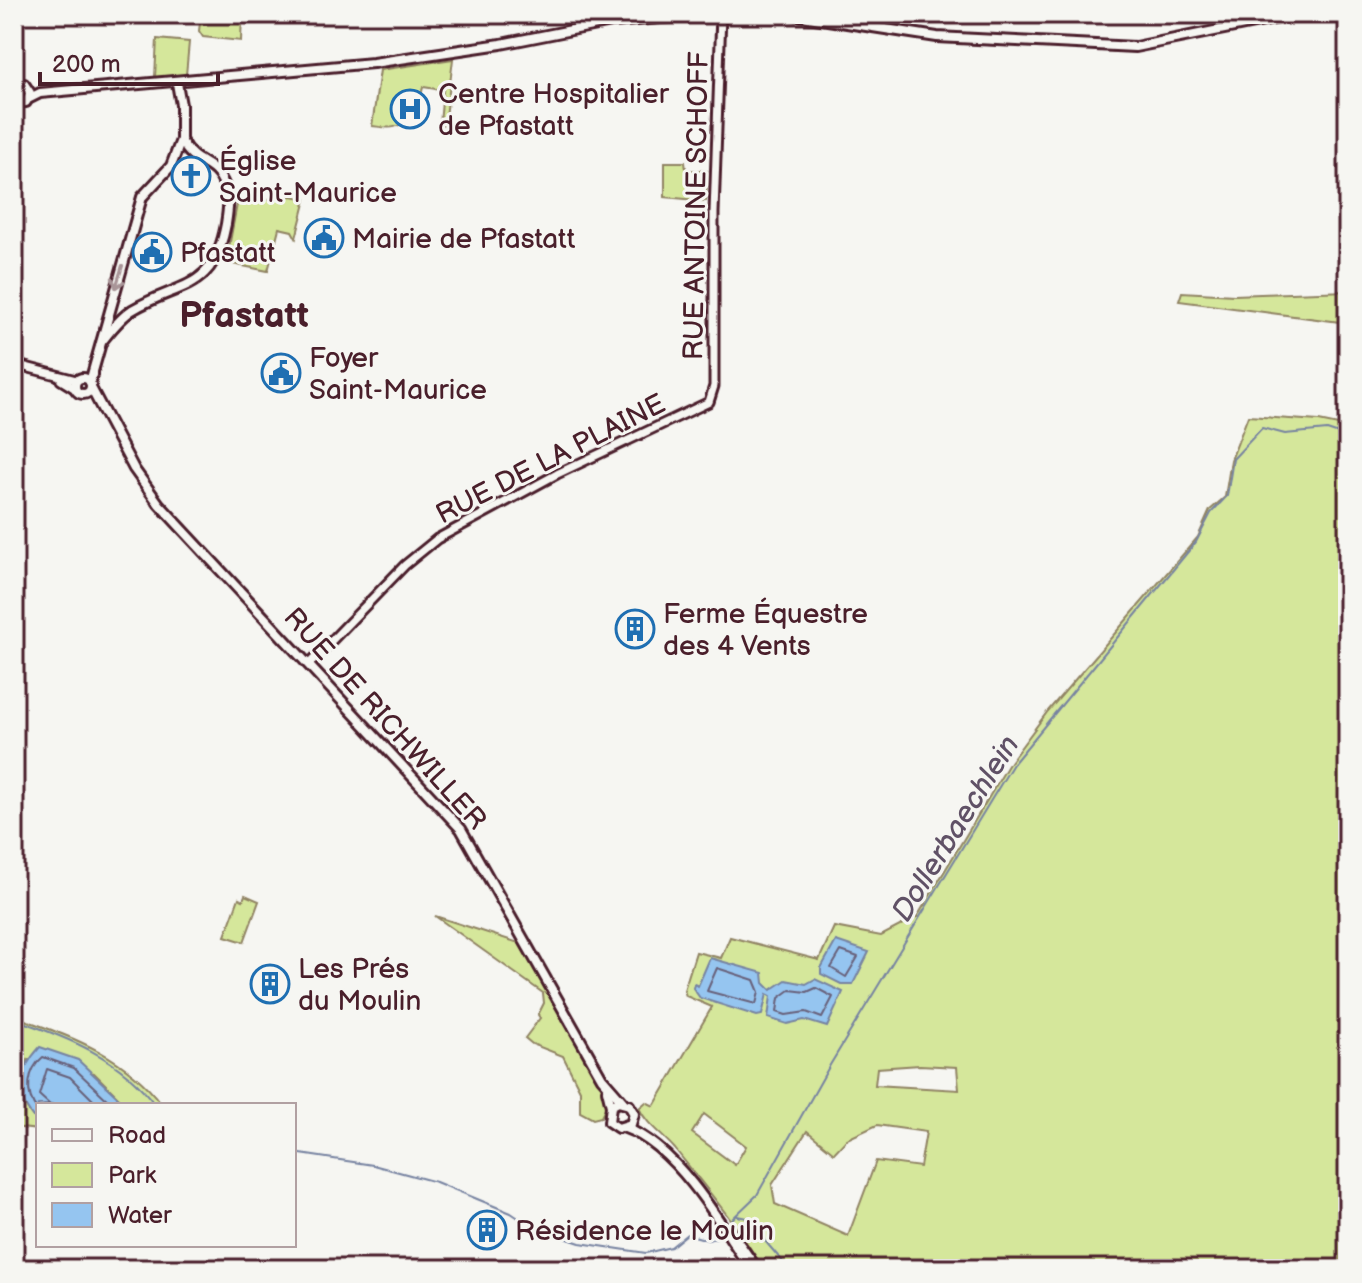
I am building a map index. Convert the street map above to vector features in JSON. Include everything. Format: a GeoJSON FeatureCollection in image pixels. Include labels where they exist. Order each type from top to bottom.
{"type":"FeatureCollection","features":[{"type":"Feature","properties":{"kind":"main road"},"geometry":{"type":"LineString","coordinates":[[14,104],[40,93],[189,82],[414,57],[612,22],[709,14]]}},
{"type":"Feature","properties":{"kind":"main road"},"geometry":{"type":"LineString","coordinates":[[789,14],[946,38],[1111,47],[1158,45],[1235,24],[1299,14]]}},
{"type":"Feature","properties":{"kind":"main road"},"geometry":{"type":"LineString","coordinates":[[181,105],[189,82]]}},
{"type":"Feature","properties":{"kind":"main road"},"geometry":{"type":"LineString","coordinates":[[19,83],[40,93]]}},
{"type":"Feature","properties":{"kind":"main road"},"geometry":{"type":"LineString","coordinates":[[19,83],[28,99]]}},
{"type":"Feature","properties":{"kind":"main road"},"geometry":{"type":"LineString","coordinates":[[83,385],[101,341],[142,197],[171,166],[181,140],[181,105],[177,83]]}},
{"type":"Feature","properties":{"kind":"main road"},"geometry":{"type":"LineString","coordinates":[[101,341],[126,314],[173,294],[201,276],[221,250],[229,206],[225,186],[213,167],[193,160],[181,140]]}},
{"type":"Feature","properties":{"kind":"main road","name":"RUE DE RICHWILLER"},"geometry":{"type":"LineString","coordinates":[[83,385],[159,504],[461,829],[602,1078],[623,1102]]}},
{"type":"Feature","properties":{"kind":"main road","name":"RUE DE RICHWILLER"},"geometry":{"type":"LineString","coordinates":[[602,1078],[611,1106]]}},
{"type":"Feature","properties":{"kind":"main road"},"geometry":{"type":"LineString","coordinates":[[649,1139],[609,1122],[611,1106],[623,1102],[631,1107],[649,1139],[669,1156],[750,1269]]}},
{"type":"Feature","properties":{"kind":"main road"},"geometry":{"type":"LineString","coordinates":[[625,1128],[634,1117]]}},
{"type":"Feature","properties":{"kind":"main road"},"geometry":{"type":"LineString","coordinates":[[707,1205],[715,1211],[757,1269]]}},
{"type":"Feature","properties":{"kind":"street","name":"RUE ANTOINE SCHOFF"},"geometry":{"type":"LineString","coordinates":[[712,398],[721,14]]}},
{"type":"Feature","properties":{"kind":"street"},"geometry":{"type":"LineString","coordinates":[[14,366],[83,385]]}},
{"type":"Feature","properties":{"kind":"street","name":"RUE DE LA PLAINE"},"geometry":{"type":"LineString","coordinates":[[310,663],[405,565],[437,539],[557,474],[705,405],[712,398]]}},
{"type":"Feature","properties":{"kind":"green space"},"geometry":{"type":"Polygon","coordinates":[[[201,14],[242,14],[241,41],[203,37],[199,31],[201,14]]]}},
{"type":"Feature","properties":{"kind":"green space"},"geometry":{"type":"Polygon","coordinates":[[[157,39],[189,42],[186,75],[155,77],[157,39]]]}},
{"type":"Feature","properties":{"kind":"green space"},"geometry":{"type":"Polygon","coordinates":[[[453,59],[445,125],[440,124],[443,90],[423,87],[421,96],[412,95],[413,115],[393,127],[372,126],[380,70],[453,59]]]}},
{"type":"Feature","properties":{"kind":"green space"},"geometry":{"type":"Polygon","coordinates":[[[665,162],[685,162],[686,170],[707,171],[706,201],[665,197],[665,162]]]}},
{"type":"Feature","properties":{"kind":"green space"},"geometry":{"type":"Polygon","coordinates":[[[292,196],[306,199],[296,238],[292,231],[279,228],[268,271],[233,264],[227,258],[237,204],[292,196]]]}},
{"type":"Feature","properties":{"kind":"green space"},"geometry":{"type":"Polygon","coordinates":[[[1348,291],[1348,323],[1179,301],[1182,292],[1234,295],[1348,291]]]}},
{"type":"Feature","properties":{"kind":"green space"},"geometry":{"type":"Polygon","coordinates":[[[1248,416],[1319,421],[1348,427],[1348,1269],[763,1269],[721,1208],[639,1108],[646,1102],[654,1106],[712,1007],[686,996],[684,990],[696,952],[721,958],[730,937],[819,960],[834,927],[881,936],[917,917],[1010,762],[1048,711],[1198,537],[1210,510],[1225,497],[1231,460],[1248,416]],[[920,1065],[877,1068],[875,1085],[959,1090],[957,1067],[920,1065]],[[704,1114],[692,1133],[735,1165],[746,1146],[704,1114]],[[877,1125],[847,1139],[834,1153],[807,1131],[772,1185],[775,1204],[848,1236],[876,1161],[920,1167],[926,1132],[877,1125]]]}},
{"type":"Feature","properties":{"kind":"green space"},"geometry":{"type":"Polygon","coordinates":[[[245,895],[259,901],[244,942],[225,936],[239,898],[243,900],[245,895]]]}},
{"type":"Feature","properties":{"kind":"green space"},"geometry":{"type":"Polygon","coordinates":[[[435,916],[519,943],[602,1084],[607,1105],[601,1117],[593,1119],[580,1112],[580,1090],[563,1056],[532,1044],[525,1038],[540,1018],[543,993],[435,916]]]}},
{"type":"Feature","properties":{"kind":"green space"},"geometry":{"type":"Polygon","coordinates":[[[14,1016],[76,1040],[114,1060],[147,1087],[160,1103],[124,1103],[94,1073],[28,1060],[22,1083],[23,1096],[28,1110],[36,1118],[36,1130],[14,1127],[14,1016]]]}},
{"type":"Feature","properties":{"kind":"water"},"geometry":{"type":"Polygon","coordinates":[[[836,941],[869,952],[853,984],[841,984],[821,974],[821,968],[836,941]]]}},
{"type":"Feature","properties":{"kind":"water"},"geometry":{"type":"Polygon","coordinates":[[[710,958],[763,973],[764,983],[771,990],[786,980],[806,984],[815,979],[843,992],[827,1027],[804,1020],[787,1024],[768,1018],[771,996],[767,994],[762,1015],[757,1016],[700,998],[693,988],[694,984],[698,986],[710,958]]]}},
{"type":"Feature","properties":{"kind":"water"},"geometry":{"type":"Polygon","coordinates":[[[40,1047],[78,1060],[124,1103],[36,1103],[36,1118],[33,1117],[23,1099],[21,1082],[40,1047]]]}},
{"type":"Feature","properties":{"kind":"waterway","name":"Dollerbaechlein"},"geometry":{"type":"LineString","coordinates":[[731,1220],[757,1195],[830,1065],[1013,764],[1196,542],[1211,513],[1227,496],[1233,459],[1262,428],[1285,434],[1327,430],[1348,437]]}},
{"type":"Feature","properties":{"kind":"waterway","name":"Dollerbaechlein"},"geometry":{"type":"LineString","coordinates":[[14,1019],[92,1051],[126,1074],[153,1103]]}},
{"type":"Feature","properties":{"kind":"waterway","name":"Dollerbaechlein"},"geometry":{"type":"LineString","coordinates":[[296,1153],[373,1165],[436,1182],[511,1213],[532,1227],[580,1243],[646,1253],[671,1247],[687,1234],[708,1240],[721,1236]]}},
{"type":"Feature","properties":{"kind":"waterway"},"geometry":{"type":"LineString","coordinates":[[737,1216],[747,1218]]}},
{"type":"Feature","properties":{"kind":"waterway"},"geometry":{"type":"LineString","coordinates":[[757,1224],[765,1241],[789,1269]]}},
{"type":"Feature","properties":{"kind":"place","name":"Centre Hospitalier de Pfastatt"},"geometry":{"type":"Point","coordinates":[410,109]}},
{"type":"Feature","properties":{"kind":"place","name":"Église Saint-Maurice"},"geometry":{"type":"Point","coordinates":[191,176]}},
{"type":"Feature","properties":{"kind":"place","name":"Mairie de Pfastatt"},"geometry":{"type":"Point","coordinates":[324,238]}},
{"type":"Feature","properties":{"kind":"place","name":"Pfastatt"},"geometry":{"type":"Point","coordinates":[152,252]}},
{"type":"Feature","properties":{"kind":"place","name":"Foyer Saint-Maurice"},"geometry":{"type":"Point","coordinates":[281,373]}},
{"type":"Feature","properties":{"kind":"place","name":"Ferme Équestre des 4 Vents"},"geometry":{"type":"Point","coordinates":[635,629]}},
{"type":"Feature","properties":{"kind":"place","name":"Les Prés du Moulin"},"geometry":{"type":"Point","coordinates":[270,984]}},
{"type":"Feature","properties":{"kind":"place","name":"Résidence le Moulin"},"geometry":{"type":"Point","coordinates":[487,1230]}},
{"type":"Feature","properties":{"kind":"district","name":"Pfastatt"},"geometry":{"type":"Point","coordinates":[244,314]}}]}
